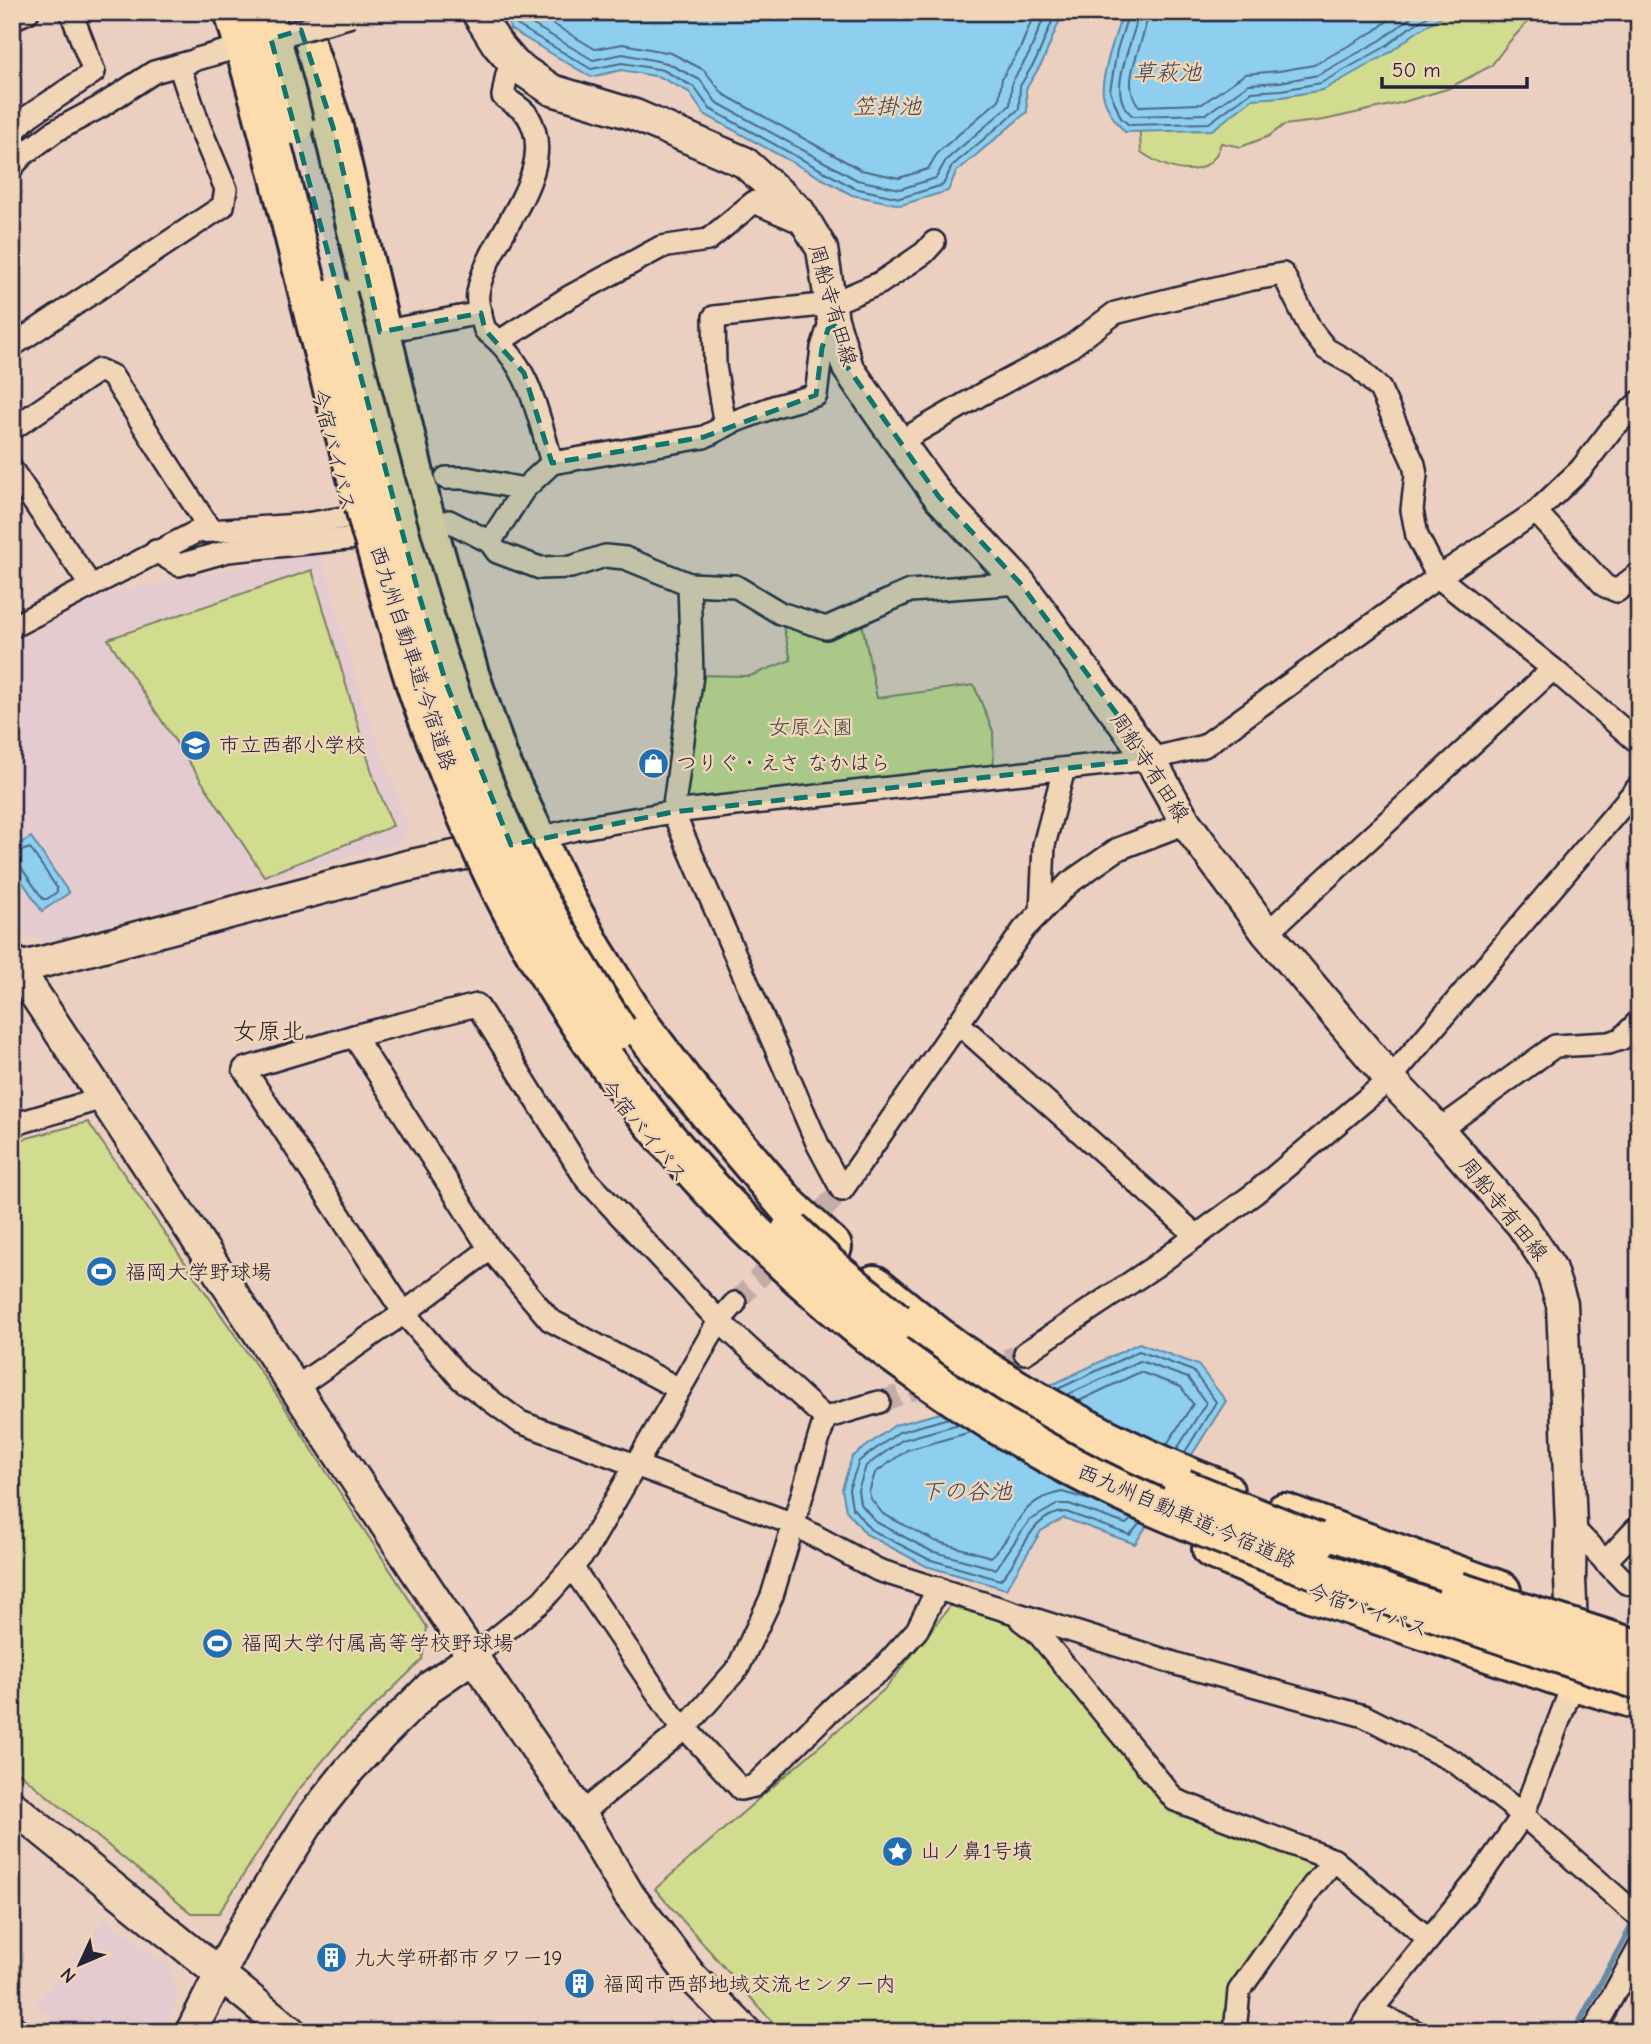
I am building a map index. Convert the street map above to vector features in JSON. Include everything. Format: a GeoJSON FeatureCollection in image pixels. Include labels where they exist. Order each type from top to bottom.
{"type":"FeatureCollection","features":[{"type":"Feature","properties":{"kind":"highway","name":"今宿バイパス"},"geometry":{"type":"LineString","coordinates":[[218,12],[318,384],[350,528],[397,676],[470,853],[523,963],[619,1107],[729,1231],[800,1298],[947,1410],[1024,1457],[1160,1527],[1314,1592],[1574,1681],[1639,1700]]}},
{"type":"Feature","properties":{"kind":"highway","name":"西九州自動車道;今宿道路"},"geometry":{"type":"LineString","coordinates":[[234,12],[290,210],[329,375],[391,603],[418,690],[451,779],[478,843],[508,903],[548,971],[604,1056],[658,1128],[709,1187],[762,1240],[865,1332],[993,1422],[1068,1465],[1150,1504],[1248,1545],[1389,1596],[1639,1680]]}},
{"type":"Feature","properties":{"kind":"highway","name":"西九州自動車道;今宿道路"},"geometry":{"type":"LineString","coordinates":[[264,12],[358,377],[415,582],[446,683],[478,769],[505,833],[559,935],[626,1044],[676,1110],[727,1168],[829,1267],[944,1359],[1011,1404],[1084,1445],[1258,1520],[1382,1567],[1639,1650]]}},
{"type":"Feature","properties":{"kind":"highway"},"geometry":{"type":"LineString","coordinates":[[296,12],[333,127],[428,525],[469,674],[499,760],[562,893],[593,950],[639,1024],[682,1081],[788,1206],[866,1278],[927,1328],[984,1369],[1053,1410],[1114,1443],[1190,1478],[1330,1532],[1639,1636]]}},
{"type":"Feature","properties":{"kind":"street"},"geometry":{"type":"LineString","coordinates":[[12,19],[28,12]]}},
{"type":"Feature","properties":{"kind":"street"},"geometry":{"type":"LineString","coordinates":[[12,133],[29,117],[94,72],[71,12]]}},
{"type":"Feature","properties":{"kind":"street","name":"周船寺有田線"},"geometry":{"type":"LineString","coordinates":[[477,12],[497,44],[515,65],[552,90],[635,115],[744,162],[799,211],[822,249],[832,315],[848,368],[899,442],[939,497],[1020,583],[1150,759],[1185,822],[1267,933],[1390,1079],[1522,1225],[1550,1267],[1562,1304],[1574,1681]]}},
{"type":"Feature","properties":{"kind":"street"},"geometry":{"type":"LineString","coordinates":[[12,167],[24,154],[55,131],[100,107],[155,72],[358,14]]}},
{"type":"Feature","properties":{"kind":"street"},"geometry":{"type":"LineString","coordinates":[[12,346],[222,206],[226,189],[200,128],[188,62]]}},
{"type":"Feature","properties":{"kind":"street"},"geometry":{"type":"LineString","coordinates":[[515,65],[507,74],[503,96],[527,115],[538,145],[535,163],[522,197],[483,272],[477,295],[485,330],[499,341],[524,373],[552,463]]}},
{"type":"Feature","properties":{"kind":"street"},"geometry":{"type":"LineString","coordinates":[[499,341],[569,297],[661,247],[708,240],[754,202],[807,225]]}},
{"type":"Feature","properties":{"kind":"street"},"geometry":{"type":"LineString","coordinates":[[725,426],[715,366],[714,317],[832,315],[924,253],[934,242]]}},
{"type":"Feature","properties":{"kind":"street"},"geometry":{"type":"LineString","coordinates":[[899,442],[1070,347],[1115,313],[1283,274],[1311,330],[1326,349],[1358,367],[1380,390],[1414,464],[1416,475],[1412,510],[1417,536],[1438,577],[1553,669],[1639,743]]}},
{"type":"Feature","properties":{"kind":"street"},"geometry":{"type":"LineString","coordinates":[[380,332],[481,313]]}},
{"type":"Feature","properties":{"kind":"street"},"geometry":{"type":"LineString","coordinates":[[490,542],[524,489],[552,463],[704,437],[776,406],[816,395],[822,348],[832,315]]}},
{"type":"Feature","properties":{"kind":"street"},"geometry":{"type":"LineString","coordinates":[[12,429],[99,370],[112,376],[211,531]]}},
{"type":"Feature","properties":{"kind":"street"},"geometry":{"type":"LineString","coordinates":[[746,2032],[691,1976],[629,1895],[581,1814],[473,1657],[14,966],[407,866],[537,840],[576,829],[673,812],[1150,759],[1204,746],[1438,577],[1536,512],[1581,470],[1611,430],[1639,402]]}},
{"type":"Feature","properties":{"kind":"street"},"geometry":{"type":"LineString","coordinates":[[12,470],[91,586]]}},
{"type":"Feature","properties":{"kind":"street"},"geometry":{"type":"LineString","coordinates":[[446,478],[467,478],[524,489]]}},
{"type":"Feature","properties":{"kind":"street"},"geometry":{"type":"LineString","coordinates":[[1536,512],[1605,586],[1618,591],[1639,573]]}},
{"type":"Feature","properties":{"kind":"street"},"geometry":{"type":"LineString","coordinates":[[428,525],[449,521],[490,542],[498,552],[540,568],[571,567],[606,556],[625,558],[689,584],[735,586],[780,613],[826,628],[910,591],[1020,583]]}},
{"type":"Feature","properties":{"kind":"street"},"geometry":{"type":"LineString","coordinates":[[12,627],[196,532],[299,525],[350,528]]}},
{"type":"Feature","properties":{"kind":"street"},"geometry":{"type":"LineString","coordinates":[[156,551],[179,565],[228,551],[350,528]]}},
{"type":"Feature","properties":{"kind":"street"},"geometry":{"type":"LineString","coordinates":[[689,584],[692,675],[673,812],[818,1145],[842,1190],[1024,929],[1069,883],[1118,849],[1185,822]]}},
{"type":"Feature","properties":{"kind":"street"},"geometry":{"type":"LineString","coordinates":[[1267,933],[1553,669]]}},
{"type":"Feature","properties":{"kind":"street"},"geometry":{"type":"LineString","coordinates":[[1041,912],[1044,845],[1064,769]]}},
{"type":"Feature","properties":{"kind":"street"},"geometry":{"type":"LineString","coordinates":[[1025,1353],[1154,1267],[1255,1193],[1390,1079],[1639,786]]}},
{"type":"Feature","properties":{"kind":"street"},"geometry":{"type":"LineString","coordinates":[[825,1418],[719,1321],[586,1179],[477,1005],[354,1036],[244,1069],[404,1313],[461,1378],[520,1422],[793,1524],[878,1570],[1180,1665],[1364,1716],[1455,1762],[1522,1815],[1631,1910]]}},
{"type":"Feature","properties":{"kind":"street"},"geometry":{"type":"LineString","coordinates":[[1438,1130],[1555,1046],[1609,1043],[1621,1039],[1639,1021]]}},
{"type":"Feature","properties":{"kind":"street"},"geometry":{"type":"LineString","coordinates":[[958,1023],[1197,1236]]}},
{"type":"Feature","properties":{"kind":"street"},"geometry":{"type":"LineString","coordinates":[[354,1036],[490,1250],[550,1320],[680,1389]]}},
{"type":"Feature","properties":{"kind":"street"},"geometry":{"type":"LineString","coordinates":[[12,1125],[103,1098]]}},
{"type":"Feature","properties":{"kind":"street"},"geometry":{"type":"LineString","coordinates":[[295,1388],[490,1250]]}},
{"type":"Feature","properties":{"kind":"street"},"geometry":{"type":"LineString","coordinates":[[191,2032],[245,1924],[321,1805],[365,1753],[432,1686],[473,1657],[542,1601],[586,1551],[719,1321],[735,1303]]}},
{"type":"Feature","properties":{"kind":"street"},"geometry":{"type":"LineString","coordinates":[[825,1418],[878,1402]]}},
{"type":"Feature","properties":{"kind":"street"},"geometry":{"type":"LineString","coordinates":[[581,1814],[685,1728],[738,1668],[772,1596],[825,1418]]}},
{"type":"Feature","properties":{"kind":"street"},"geometry":{"type":"LineString","coordinates":[[1571,1526],[1626,1583],[1639,1585]]}},
{"type":"Feature","properties":{"kind":"street"},"geometry":{"type":"LineString","coordinates":[[1605,1562],[1639,1526]]}},
{"type":"Feature","properties":{"kind":"street"},"geometry":{"type":"LineString","coordinates":[[572,1567],[673,1716],[741,1789],[754,1786],[840,1701],[881,1670],[917,1630],[938,1588]]}},
{"type":"Feature","properties":{"kind":"street"},"geometry":{"type":"LineString","coordinates":[[1013,1613],[1037,1632],[1175,1800],[1334,1860],[1429,1939]]}},
{"type":"Feature","properties":{"kind":"street"},"geometry":{"type":"LineString","coordinates":[[1359,2032],[1371,2011],[1484,1871],[1522,1815],[1574,1681]]}},
{"type":"Feature","properties":{"kind":"street"},"geometry":{"type":"LineString","coordinates":[[12,1806],[291,2032]]}},
{"type":"Feature","properties":{"kind":"street"},"geometry":{"type":"LineString","coordinates":[[1235,2032],[1238,1991],[1334,1860]]}},
{"type":"Feature","properties":{"kind":"street"},"geometry":{"type":"LineString","coordinates":[[1593,2032],[1639,1948]]}},
{"type":"Feature","properties":{"kind":"street"},"geometry":{"type":"LineString","coordinates":[[1371,2011],[1416,2032]]}},
{"type":"Feature","properties":{"kind":"highlighted area"},"geometry":{"type":"Polygon","coordinates":[[[301,30],[333,127],[380,332],[481,313],[485,330],[524,373],[552,463],[704,437],[816,395],[822,348],[828,329],[835,326],[848,368],[939,497],[1020,583],[1150,759],[673,812],[511,845],[446,683],[419,595],[271,39],[301,30]]]}},
{"type":"Feature","properties":{"kind":"shaded area","name":"市立西都小学校"},"geometry":{"type":"Polygon","coordinates":[[[322,551],[367,712],[407,821],[404,842],[43,943],[28,935],[12,912],[12,644],[107,593],[322,551]]]}},
{"type":"Feature","properties":{"kind":"shaded area"},"geometry":{"type":"Polygon","coordinates":[[[106,1917],[171,1968],[178,1999],[163,2032],[69,2032],[35,2004],[106,1917]]]}},
{"type":"Feature","properties":{"kind":"green space"},"geometry":{"type":"Polygon","coordinates":[[[1427,12],[1537,12],[1491,66],[1447,89],[1324,120],[1284,125],[1269,136],[1241,147],[1221,143],[1215,156],[1198,169],[1175,168],[1141,152],[1139,122],[1427,12]]]}},
{"type":"Feature","properties":{"kind":"green space"},"geometry":{"type":"Polygon","coordinates":[[[312,570],[374,779],[393,826],[264,876],[108,639],[312,570]]]}},
{"type":"Feature","properties":{"kind":"green space","name":"女原公園"},"geometry":{"type":"Polygon","coordinates":[[[780,613],[826,628],[860,613],[877,698],[974,685],[993,731],[994,777],[673,812],[692,675],[750,676],[791,660],[780,613]]]}},
{"type":"Feature","properties":{"kind":"green space","name":"福岡大学付属高等学校野球場"},"geometry":{"type":"Polygon","coordinates":[[[88,1122],[282,1403],[427,1627],[422,1660],[342,1738],[296,1793],[219,1913],[191,1913],[12,1767],[12,1142],[88,1122]]]}},
{"type":"Feature","properties":{"kind":"green space"},"geometry":{"type":"Polygon","coordinates":[[[954,1601],[1019,1620],[1178,1815],[1315,1855],[1315,1871],[1226,2032],[781,2032],[655,1889],[887,1687],[954,1601]]]}},
{"type":"Feature","properties":{"kind":"water","name":"笠掛池"},"geometry":{"type":"Polygon","coordinates":[[[506,12],[1063,12],[1043,61],[1026,89],[1027,112],[956,172],[948,191],[901,205],[852,195],[704,114],[689,92],[660,77],[622,70],[591,77],[510,29],[506,12]]]}},
{"type":"Feature","properties":{"kind":"water","name":"草萩池"},"geometry":{"type":"Polygon","coordinates":[[[1123,12],[1448,12],[1389,53],[1323,90],[1253,99],[1212,130],[1125,132],[1114,119],[1103,94],[1104,77],[1123,12]]]}},
{"type":"Feature","properties":{"kind":"water"},"geometry":{"type":"Polygon","coordinates":[[[31,837],[69,893],[42,911],[12,866],[12,849],[31,837]]]}},
{"type":"Feature","properties":{"kind":"water","name":"下の谷池"},"geometry":{"type":"Polygon","coordinates":[[[1139,1343],[1198,1365],[1226,1401],[1135,1544],[1064,1518],[1041,1531],[1006,1589],[926,1566],[866,1534],[846,1510],[842,1489],[852,1457],[895,1425],[1056,1383],[1139,1343]]]}},
{"type":"Feature","properties":{"kind":"waterway"},"geometry":{"type":"LineString","coordinates":[[1574,2032],[1636,1918]]}},
{"type":"Feature","properties":{"kind":"tunnel"},"geometry":{"type":"LineString","coordinates":[[735,1303],[842,1190]]}},
{"type":"Feature","properties":{"kind":"tunnel"},"geometry":{"type":"LineString","coordinates":[[977,1369],[1025,1353]]}},
{"type":"Feature","properties":{"kind":"tunnel"},"geometry":{"type":"LineString","coordinates":[[879,1402],[940,1381]]}},
{"type":"Feature","properties":{"kind":"railway"},"geometry":{"type":"LineString","coordinates":[[12,2014],[35,2032]]}},
{"type":"Feature","properties":{"kind":"railway"},"geometry":{"type":"LineString","coordinates":[[12,2029],[16,2032]]}},
{"type":"Feature","properties":{"kind":"place","name":"市立西都小学校"},"geometry":{"type":"Point","coordinates":[196,745]}},
{"type":"Feature","properties":{"kind":"place","name":"つりぐ・えさ なかはら"},"geometry":{"type":"Point","coordinates":[653,763]}},
{"type":"Feature","properties":{"kind":"place","name":"福岡大学野球場"},"geometry":{"type":"Point","coordinates":[102,1272]}},
{"type":"Feature","properties":{"kind":"place","name":"福岡大学付属高等学校野球場"},"geometry":{"type":"Point","coordinates":[218,1643]}},
{"type":"Feature","properties":{"kind":"place","name":"山ノ鼻1号墳"},"geometry":{"type":"Point","coordinates":[897,1851]}},
{"type":"Feature","properties":{"kind":"place","name":"九大学研都市タワー19"},"geometry":{"type":"Point","coordinates":[331,1958]}},
{"type":"Feature","properties":{"kind":"place","name":"福岡市西部地域交流センター内"},"geometry":{"type":"Point","coordinates":[580,1984]}},
{"type":"Feature","properties":{"kind":"district","name":"女原北"},"geometry":{"type":"Point","coordinates":[269,1031]}}]}
